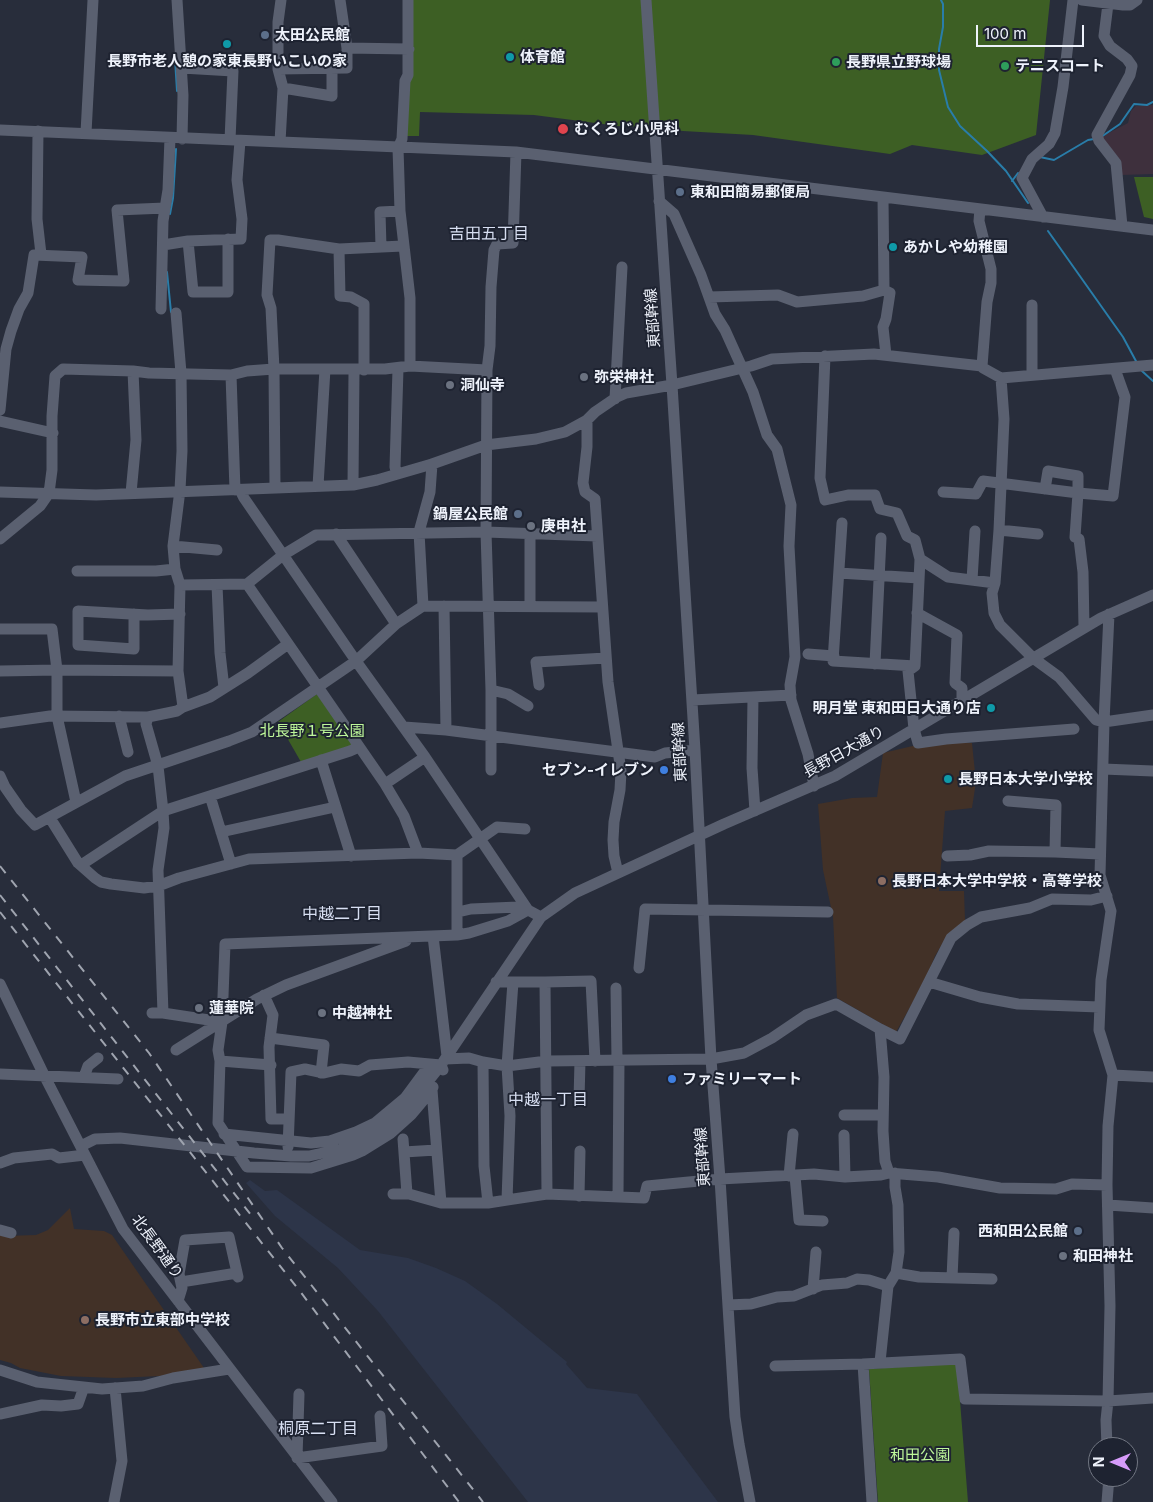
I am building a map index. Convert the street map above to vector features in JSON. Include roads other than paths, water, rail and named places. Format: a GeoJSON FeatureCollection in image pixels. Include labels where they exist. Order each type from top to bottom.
{"type":"FeatureCollection","features":[{"type":"Feature","properties":{"kind":"street"},"geometry":{"type":"LineString","coordinates":[[86,132],[92,0]]}},
{"type":"Feature","properties":{"kind":"street"},"geometry":{"type":"LineString","coordinates":[[178,0],[183,95],[182,139]]}},
{"type":"Feature","properties":{"kind":"street"},"geometry":{"type":"LineString","coordinates":[[280,142],[284,88],[278,69],[278,22],[281,0]]}},
{"type":"Feature","properties":{"kind":"street"},"geometry":{"type":"LineString","coordinates":[[278,69],[347,68],[347,48],[340,0]]}},
{"type":"Feature","properties":{"kind":"street"},"geometry":{"type":"LineString","coordinates":[[408,0],[408,75],[402,139],[398,148],[400,211],[410,298],[410,366]]}},
{"type":"Feature","properties":{"kind":"street","name":"東部幹線"},"geometry":{"type":"LineString","coordinates":[[646,0],[692,700],[702,909],[735,1417],[750,1502]]}},
{"type":"Feature","properties":{"kind":"street"},"geometry":{"type":"LineString","coordinates":[[1043,217],[1022,178],[1032,159],[1049,144],[1055,133],[1063,87],[1073,0]]}},
{"type":"Feature","properties":{"kind":"street"},"geometry":{"type":"LineString","coordinates":[[1082,0],[1130,5],[1137,0]]}},
{"type":"Feature","properties":{"kind":"street"},"geometry":{"type":"LineString","coordinates":[[1108,4],[1104,36],[1110,46],[1127,59],[1132,66],[1130,75],[1097,135],[1099,142],[1116,164],[1122,226]]}},
{"type":"Feature","properties":{"kind":"street"},"geometry":{"type":"LineString","coordinates":[[347,48],[409,49]]}},
{"type":"Feature","properties":{"kind":"street"},"geometry":{"type":"LineString","coordinates":[[163,245],[188,241],[240,239],[242,220],[237,180],[233,72],[182,68]]}},
{"type":"Feature","properties":{"kind":"street"},"geometry":{"type":"LineString","coordinates":[[284,88],[332,96],[332,68]]}},
{"type":"Feature","properties":{"kind":"street"},"geometry":{"type":"LineString","coordinates":[[0,130],[86,132],[182,139],[516,152],[657,171],[1153,230]]}},
{"type":"Feature","properties":{"kind":"street"},"geometry":{"type":"LineString","coordinates":[[38,131],[37,219],[41,254]]}},
{"type":"Feature","properties":{"kind":"street"},"geometry":{"type":"LineString","coordinates":[[161,309],[170,138]]}},
{"type":"Feature","properties":{"kind":"street"},"geometry":{"type":"LineString","coordinates":[[491,770],[491,690],[486,532],[487,370],[490,346],[494,250],[497,244],[513,242],[516,152]]}},
{"type":"Feature","properties":{"kind":"street"},"geometry":{"type":"LineString","coordinates":[[883,197],[884,290]]}},
{"type":"Feature","properties":{"kind":"street"},"geometry":{"type":"LineString","coordinates":[[659,200],[674,214],[715,314],[725,330],[743,368],[767,435],[777,449],[791,505],[789,546],[794,657],[790,685],[808,754],[814,786]]}},
{"type":"Feature","properties":{"kind":"street"},"geometry":{"type":"LineString","coordinates":[[0,410],[6,349],[5,331],[28,293],[34,255],[82,256],[78,280],[124,281],[117,210],[165,208]]}},
{"type":"Feature","properties":{"kind":"street"},"geometry":{"type":"LineString","coordinates":[[980,209],[979,221],[991,269],[982,366]]}},
{"type":"Feature","properties":{"kind":"street"},"geometry":{"type":"LineString","coordinates":[[381,246],[380,212],[400,211]]}},
{"type":"Feature","properties":{"kind":"street"},"geometry":{"type":"LineString","coordinates":[[188,241],[193,292],[228,292],[228,239]]}},
{"type":"Feature","properties":{"kind":"street"},"geometry":{"type":"LineString","coordinates":[[275,487],[274,370],[271,308],[267,295],[270,240],[339,249],[403,246]]}},
{"type":"Feature","properties":{"kind":"street"},"geometry":{"type":"LineString","coordinates":[[339,249],[340,296],[351,297],[364,304],[353,484]]}},
{"type":"Feature","properties":{"kind":"street"},"geometry":{"type":"LineString","coordinates":[[615,399],[622,267]]}},
{"type":"Feature","properties":{"kind":"street"},"geometry":{"type":"LineString","coordinates":[[708,297],[778,295],[797,302],[863,296],[884,290],[890,293],[883,327],[886,356]]}},
{"type":"Feature","properties":{"kind":"street"},"geometry":{"type":"LineString","coordinates":[[1032,305],[1032,374]]}},
{"type":"Feature","properties":{"kind":"street"},"geometry":{"type":"LineString","coordinates":[[176,314],[182,451],[180,490],[173,546],[175,569],[180,585],[178,671],[183,707]]}},
{"type":"Feature","properties":{"kind":"street"},"geometry":{"type":"LineString","coordinates":[[0,492],[96,495],[353,484],[432,464],[486,445],[565,432],[587,420],[595,412],[615,399],[637,390],[672,385],[772,359],[874,354],[982,366],[1001,378],[1144,366]]}},
{"type":"Feature","properties":{"kind":"street"},"geometry":{"type":"LineString","coordinates":[[825,356],[820,478],[825,500],[848,495],[875,495],[880,509],[897,513],[907,536],[915,540],[920,559],[915,666]]}},
{"type":"Feature","properties":{"kind":"street"},"geometry":{"type":"LineString","coordinates":[[0,539],[40,506],[49,493],[52,470],[55,376],[63,369],[231,375],[247,371],[398,369],[410,366],[487,370]]}},
{"type":"Feature","properties":{"kind":"street"},"geometry":{"type":"LineString","coordinates":[[943,492],[976,494],[983,481],[1113,496],[1125,397],[1115,368]]}},
{"type":"Feature","properties":{"kind":"street"},"geometry":{"type":"LineString","coordinates":[[318,486],[325,369]]}},
{"type":"Feature","properties":{"kind":"street"},"geometry":{"type":"LineString","coordinates":[[397,474],[395,467],[398,369]]}},
{"type":"Feature","properties":{"kind":"street"},"geometry":{"type":"LineString","coordinates":[[130,493],[136,440],[133,371]]}},
{"type":"Feature","properties":{"kind":"street"},"geometry":{"type":"LineString","coordinates":[[231,375],[238,490],[480,838],[524,912]]}},
{"type":"Feature","properties":{"kind":"street"},"geometry":{"type":"LineString","coordinates":[[1001,378],[1004,419],[999,530],[995,583],[992,594],[994,613],[1000,624],[1033,658],[1059,677],[1096,720],[1104,722],[1153,715]]}},
{"type":"Feature","properties":{"kind":"street"},"geometry":{"type":"LineString","coordinates":[[0,420],[53,433]]}},
{"type":"Feature","properties":{"kind":"street"},"geometry":{"type":"LineString","coordinates":[[587,420],[587,447],[583,483],[585,492],[595,499],[606,658],[620,771],[620,790],[614,822],[613,840],[618,873]]}},
{"type":"Feature","properties":{"kind":"street"},"geometry":{"type":"LineString","coordinates":[[423,606],[419,532],[430,492],[432,464]]}},
{"type":"Feature","properties":{"kind":"street"},"geometry":{"type":"LineString","coordinates":[[1045,489],[1048,471],[1078,476],[1075,538],[1079,539],[1083,572],[1084,628]]}},
{"type":"Feature","properties":{"kind":"street"},"geometry":{"type":"LineString","coordinates":[[842,522],[834,661],[915,666]]}},
{"type":"Feature","properties":{"kind":"street"},"geometry":{"type":"LineString","coordinates":[[999,530],[1038,534]]}},
{"type":"Feature","properties":{"kind":"street"},"geometry":{"type":"LineString","coordinates":[[972,580],[975,531]]}},
{"type":"Feature","properties":{"kind":"street"},"geometry":{"type":"LineString","coordinates":[[180,585],[247,584],[284,555],[316,535],[486,532],[597,536]]}},
{"type":"Feature","properties":{"kind":"street"},"geometry":{"type":"LineString","coordinates":[[530,533],[530,606]]}},
{"type":"Feature","properties":{"kind":"street"},"geometry":{"type":"LineString","coordinates":[[336,534],[396,624]]}},
{"type":"Feature","properties":{"kind":"street"},"geometry":{"type":"LineString","coordinates":[[875,664],[881,538]]}},
{"type":"Feature","properties":{"kind":"street"},"geometry":{"type":"LineString","coordinates":[[173,546],[217,550]]}},
{"type":"Feature","properties":{"kind":"street"},"geometry":{"type":"LineString","coordinates":[[920,559],[948,578],[995,583]]}},
{"type":"Feature","properties":{"kind":"street"},"geometry":{"type":"LineString","coordinates":[[77,570],[156,571],[175,569]]}},
{"type":"Feature","properties":{"kind":"street"},"geometry":{"type":"LineString","coordinates":[[839,573],[919,578]]}},
{"type":"Feature","properties":{"kind":"street"},"geometry":{"type":"LineString","coordinates":[[247,584],[385,784],[404,816],[418,853]]}},
{"type":"Feature","properties":{"kind":"street"},"geometry":{"type":"LineString","coordinates":[[218,585],[220,653],[224,688]]}},
{"type":"Feature","properties":{"kind":"street","name":"長野日大通り"},"geometry":{"type":"LineString","coordinates":[[541,916],[575,893],[852,768],[1084,628],[1109,614],[1153,595]]}},
{"type":"Feature","properties":{"kind":"street"},"geometry":{"type":"LineString","coordinates":[[0,776],[5,788],[35,825],[125,776],[252,732],[356,661],[396,624],[423,606],[602,607]]}},
{"type":"Feature","properties":{"kind":"street"},"geometry":{"type":"LineString","coordinates":[[444,606],[446,730]]}},
{"type":"Feature","properties":{"kind":"street"},"geometry":{"type":"LineString","coordinates":[[134,614],[134,649],[78,645],[78,610],[134,614],[180,614]]}},
{"type":"Feature","properties":{"kind":"street"},"geometry":{"type":"LineString","coordinates":[[918,613],[957,635],[954,683],[962,688],[962,701]]}},
{"type":"Feature","properties":{"kind":"street"},"geometry":{"type":"LineString","coordinates":[[1107,1437],[1110,1306],[1107,1185],[1108,1126],[1113,1075],[1099,1030],[1101,980],[1111,911],[1100,875],[1109,614]]}},
{"type":"Feature","properties":{"kind":"street"},"geometry":{"type":"LineString","coordinates":[[0,629],[52,628],[57,670],[57,716],[76,802]]}},
{"type":"Feature","properties":{"kind":"street"},"geometry":{"type":"LineString","coordinates":[[0,723],[57,716],[148,717],[178,711],[183,707],[210,697],[288,644]]}},
{"type":"Feature","properties":{"kind":"street"},"geometry":{"type":"LineString","coordinates":[[808,654],[834,656]]}},
{"type":"Feature","properties":{"kind":"street"},"geometry":{"type":"LineString","coordinates":[[539,685],[536,662],[606,658]]}},
{"type":"Feature","properties":{"kind":"street"},"geometry":{"type":"LineString","coordinates":[[915,666],[908,671],[914,729],[918,743],[1074,729]]}},
{"type":"Feature","properties":{"kind":"street"},"geometry":{"type":"LineString","coordinates":[[0,671],[178,671]]}},
{"type":"Feature","properties":{"kind":"street"},"geometry":{"type":"LineString","coordinates":[[491,690],[508,694],[528,706]]}},
{"type":"Feature","properties":{"kind":"street"},"geometry":{"type":"LineString","coordinates":[[692,700],[791,694]]}},
{"type":"Feature","properties":{"kind":"street"},"geometry":{"type":"LineString","coordinates":[[753,697],[752,768],[755,811]]}},
{"type":"Feature","properties":{"kind":"street"},"geometry":{"type":"LineString","coordinates":[[119,716],[128,752]]}},
{"type":"Feature","properties":{"kind":"street"},"geometry":{"type":"LineString","coordinates":[[148,717],[146,724],[158,766],[164,828],[159,855],[157,1013],[222,1022]]}},
{"type":"Feature","properties":{"kind":"street"},"geometry":{"type":"LineString","coordinates":[[404,727],[446,730],[655,757],[665,753],[695,750]]}},
{"type":"Feature","properties":{"kind":"street"},"geometry":{"type":"LineString","coordinates":[[81,866],[163,810],[359,747]]}},
{"type":"Feature","properties":{"kind":"street"},"geometry":{"type":"LineString","coordinates":[[385,784],[425,757]]}},
{"type":"Feature","properties":{"kind":"street"},"geometry":{"type":"LineString","coordinates":[[321,760],[351,856]]}},
{"type":"Feature","properties":{"kind":"street"},"geometry":{"type":"LineString","coordinates":[[1103,769],[1153,772]]}},
{"type":"Feature","properties":{"kind":"street"},"geometry":{"type":"LineString","coordinates":[[210,796],[231,864]]}},
{"type":"Feature","properties":{"kind":"street"},"geometry":{"type":"LineString","coordinates":[[1008,801],[1056,805],[1055,852]]}},
{"type":"Feature","properties":{"kind":"street"},"geometry":{"type":"LineString","coordinates":[[221,832],[335,807]]}},
{"type":"Feature","properties":{"kind":"street"},"geometry":{"type":"LineString","coordinates":[[50,818],[81,866],[101,882],[144,888],[158,886],[178,878],[248,860],[418,853],[457,855],[497,827],[525,829]]}},
{"type":"Feature","properties":{"kind":"street"},"geometry":{"type":"LineString","coordinates":[[947,856],[989,852],[1100,854]]}},
{"type":"Feature","properties":{"kind":"street"},"geometry":{"type":"LineString","coordinates":[[457,855],[457,935]]}},
{"type":"Feature","properties":{"kind":"street"},"geometry":{"type":"LineString","coordinates":[[289,1144],[290,1072],[304,1070],[320,1072],[341,1069],[359,1071],[370,1065],[408,1062],[427,1064],[444,1060],[469,1058],[508,1066],[547,1061],[711,1059],[744,1053],[772,1038],[806,1015],[836,1004],[900,1039],[951,938],[967,925],[981,917],[1030,908],[1052,899],[1091,900],[1107,896]]}},
{"type":"Feature","properties":{"kind":"street"},"geometry":{"type":"LineString","coordinates":[[0,1163],[14,1158],[52,1154],[58,1158],[83,1150],[95,1139],[108,1137],[291,1156],[309,1156],[354,1143],[382,1128],[406,1109],[444,1060],[541,916],[524,912],[518,907],[471,909],[458,912]]}},
{"type":"Feature","properties":{"kind":"street"},"geometry":{"type":"LineString","coordinates":[[639,968],[645,909],[828,912]]}},
{"type":"Feature","properties":{"kind":"street"},"geometry":{"type":"LineString","coordinates":[[433,936],[444,1072],[432,1090],[411,1115],[391,1132],[362,1151],[318,1166],[247,1168],[218,1123],[220,1061],[218,1050],[222,1022],[225,944],[457,935],[508,921],[524,912]]}},
{"type":"Feature","properties":{"kind":"street"},"geometry":{"type":"LineString","coordinates":[[176,1050],[264,995],[408,940]]}},
{"type":"Feature","properties":{"kind":"street"},"geometry":{"type":"LineString","coordinates":[[496,982],[591,980],[595,1061]]}},
{"type":"Feature","properties":{"kind":"street"},"geometry":{"type":"LineString","coordinates":[[507,1200],[510,1116],[508,1066],[513,982]]}},
{"type":"Feature","properties":{"kind":"street"},"geometry":{"type":"LineString","coordinates":[[545,982],[548,1194]]}},
{"type":"Feature","properties":{"kind":"street"},"geometry":{"type":"LineString","coordinates":[[929,982],[980,997],[1018,1004],[1100,1007]]}},
{"type":"Feature","properties":{"kind":"street","name":"北長野通り"},"geometry":{"type":"LineString","coordinates":[[0,984],[44,1075],[123,1229],[332,1502]]}},
{"type":"Feature","properties":{"kind":"street"},"geometry":{"type":"LineString","coordinates":[[616,988],[618,1197]]}},
{"type":"Feature","properties":{"kind":"street"},"geometry":{"type":"LineString","coordinates":[[264,995],[273,1015],[270,1038],[270,1119],[289,1119]]}},
{"type":"Feature","properties":{"kind":"street"},"geometry":{"type":"LineString","coordinates":[[880,1029],[884,1077],[885,1161],[892,1173],[895,1187],[898,1205],[899,1243],[896,1272],[888,1286],[880,1362]]}},
{"type":"Feature","properties":{"kind":"street"},"geometry":{"type":"LineString","coordinates":[[270,1038],[324,1045],[320,1072]]}},
{"type":"Feature","properties":{"kind":"street"},"geometry":{"type":"LineString","coordinates":[[84,1077],[88,1066],[98,1058]]}},
{"type":"Feature","properties":{"kind":"street"},"geometry":{"type":"LineString","coordinates":[[220,1061],[271,1065]]}},
{"type":"Feature","properties":{"kind":"street"},"geometry":{"type":"LineString","coordinates":[[579,1100],[580,1061]]}},
{"type":"Feature","properties":{"kind":"street"},"geometry":{"type":"LineString","coordinates":[[483,1062],[484,1166],[488,1203]]}},
{"type":"Feature","properties":{"kind":"street"},"geometry":{"type":"LineString","coordinates":[[224,1134],[289,1144],[330,1141],[375,1123],[396,1107],[414,1089],[426,1071],[427,1064]]}},
{"type":"Feature","properties":{"kind":"street"},"geometry":{"type":"LineString","coordinates":[[0,1074],[118,1079]]}},
{"type":"Feature","properties":{"kind":"street"},"geometry":{"type":"LineString","coordinates":[[1113,1075],[1153,1077]]}},
{"type":"Feature","properties":{"kind":"street"},"geometry":{"type":"LineString","coordinates":[[432,1090],[441,1203]]}},
{"type":"Feature","properties":{"kind":"street"},"geometry":{"type":"LineString","coordinates":[[844,1115],[883,1115]]}},
{"type":"Feature","properties":{"kind":"street"},"geometry":{"type":"LineString","coordinates":[[793,1134],[792,1176],[799,1220],[823,1221]]}},
{"type":"Feature","properties":{"kind":"street"},"geometry":{"type":"LineString","coordinates":[[844,1135],[845,1177]]}},
{"type":"Feature","properties":{"kind":"street"},"geometry":{"type":"LineString","coordinates":[[403,1139],[407,1194]]}},
{"type":"Feature","properties":{"kind":"street"},"geometry":{"type":"LineString","coordinates":[[404,1152],[436,1150]]}},
{"type":"Feature","properties":{"kind":"street"},"geometry":{"type":"LineString","coordinates":[[579,1196],[580,1151]]}},
{"type":"Feature","properties":{"kind":"street"},"geometry":{"type":"LineString","coordinates":[[393,1194],[407,1194],[441,1203],[488,1203],[548,1194],[644,1198],[647,1186],[720,1179],[814,1174],[845,1177],[892,1173],[938,1177],[1000,1188],[1056,1189],[1072,1184],[1107,1185]]}},
{"type":"Feature","properties":{"kind":"street"},"geometry":{"type":"LineString","coordinates":[[1108,1205],[1153,1208]]}},
{"type":"Feature","properties":{"kind":"street"},"geometry":{"type":"LineString","coordinates":[[952,1278],[954,1233]]}},
{"type":"Feature","properties":{"kind":"street"},"geometry":{"type":"LineString","coordinates":[[178,1302],[182,1288],[178,1274],[185,1240],[229,1237],[238,1275],[181,1282]]}},
{"type":"Feature","properties":{"kind":"street"},"geometry":{"type":"LineString","coordinates":[[813,1289],[816,1252]]}},
{"type":"Feature","properties":{"kind":"street"},"geometry":{"type":"LineString","coordinates":[[896,1272],[919,1277],[992,1279]]}},
{"type":"Feature","properties":{"kind":"street"},"geometry":{"type":"LineString","coordinates":[[728,1305],[751,1304],[777,1297],[794,1296],[822,1285],[857,1279],[869,1280],[888,1286]]}},
{"type":"Feature","properties":{"kind":"street"},"geometry":{"type":"LineString","coordinates":[[775,1366],[863,1364],[960,1358],[966,1398],[1108,1401],[1153,1398]]}},
{"type":"Feature","properties":{"kind":"street"},"geometry":{"type":"LineString","coordinates":[[863,1364],[872,1502]]}},
{"type":"Feature","properties":{"kind":"street"},"geometry":{"type":"LineString","coordinates":[[0,1370],[37,1382],[102,1389],[143,1386],[173,1378],[230,1369]]}},
{"type":"Feature","properties":{"kind":"street"},"geometry":{"type":"LineString","coordinates":[[0,1414],[42,1405],[61,1406],[78,1404],[84,1387]]}},
{"type":"Feature","properties":{"kind":"street"},"geometry":{"type":"LineString","coordinates":[[114,1502],[122,1461],[116,1388]]}},
{"type":"Feature","properties":{"kind":"street"},"geometry":{"type":"LineString","coordinates":[[299,1394],[297,1458],[382,1446],[380,1416]]}},
{"type":"Feature","properties":{"kind":"street"},"geometry":{"type":"LineString","coordinates":[[1107,1502],[1108,1487]]}},
{"type":"Feature","properties":{"kind":"waterway"},"geometry":{"type":"LineString","coordinates":[[941,0],[943,4],[943,27],[939,49],[939,70],[948,107],[960,126],[1006,171],[1028,203]]}},
{"type":"Feature","properties":{"kind":"waterway"},"geometry":{"type":"LineString","coordinates":[[175,59],[177,91]]}},
{"type":"Feature","properties":{"kind":"waterway"},"geometry":{"type":"LineString","coordinates":[[1101,137],[1120,124],[1134,104],[1147,105],[1153,102]]}},
{"type":"Feature","properties":{"kind":"waterway"},"geometry":{"type":"LineString","coordinates":[[1040,157],[1054,160],[1088,140],[1094,139]]}},
{"type":"Feature","properties":{"kind":"waterway"},"geometry":{"type":"LineString","coordinates":[[170,214],[173,198],[176,149]]}},
{"type":"Feature","properties":{"kind":"waterway"},"geometry":{"type":"LineString","coordinates":[[1012,181],[1018,173]]}},
{"type":"Feature","properties":{"kind":"waterway"},"geometry":{"type":"LineString","coordinates":[[1048,231],[1123,337],[1137,363]]}},
{"type":"Feature","properties":{"kind":"waterway"},"geometry":{"type":"LineString","coordinates":[[167,272],[171,312]]}},
{"type":"Feature","properties":{"kind":"waterway"},"geometry":{"type":"LineString","coordinates":[[1142,371],[1153,381]]}},
{"type":"Feature","properties":{"kind":"railway"},"geometry":{"type":"LineString","coordinates":[[0,866],[149,1053],[282,1248],[483,1502]]}},
{"type":"Feature","properties":{"kind":"railway"},"geometry":{"type":"LineString","coordinates":[[0,895],[255,1220]]}},
{"type":"Feature","properties":{"kind":"railway"},"geometry":{"type":"LineString","coordinates":[[0,912],[299,1290],[459,1502]]}},
{"type":"Feature","properties":{"kind":"place","name":"太田公民館"},"geometry":{"type":"Point","coordinates":[265,35]}},
{"type":"Feature","properties":{"kind":"place","name":"長野市老人憩の家東長野いこいの家"},"geometry":{"type":"Point","coordinates":[227,44]}},
{"type":"Feature","properties":{"kind":"place","name":"体育館"},"geometry":{"type":"Point","coordinates":[510,57]}},
{"type":"Feature","properties":{"kind":"place","name":"長野県立野球場"},"geometry":{"type":"Point","coordinates":[836,62]}},
{"type":"Feature","properties":{"kind":"place","name":"テニスコート"},"geometry":{"type":"Point","coordinates":[1005,66]}},
{"type":"Feature","properties":{"kind":"place","name":"むくろじ小児科"},"geometry":{"type":"Point","coordinates":[563,129]}},
{"type":"Feature","properties":{"kind":"place","name":"東和田簡易郵便局"},"geometry":{"type":"Point","coordinates":[680,192]}},
{"type":"Feature","properties":{"kind":"place","name":"あかしや幼稚園"},"geometry":{"type":"Point","coordinates":[893,247]}},
{"type":"Feature","properties":{"kind":"place","name":"弥栄神社"},"geometry":{"type":"Point","coordinates":[584,377]}},
{"type":"Feature","properties":{"kind":"place","name":"洞仙寺"},"geometry":{"type":"Point","coordinates":[450,385]}},
{"type":"Feature","properties":{"kind":"place","name":"鍋屋公民館"},"geometry":{"type":"Point","coordinates":[518,514]}},
{"type":"Feature","properties":{"kind":"place","name":"庚申社"},"geometry":{"type":"Point","coordinates":[531,526]}},
{"type":"Feature","properties":{"kind":"place","name":"明月堂 東和田日大通り店"},"geometry":{"type":"Point","coordinates":[991,708]}},
{"type":"Feature","properties":{"kind":"place","name":"セブン-イレブン"},"geometry":{"type":"Point","coordinates":[664,770]}},
{"type":"Feature","properties":{"kind":"place","name":"長野日本大学小学校"},"geometry":{"type":"Point","coordinates":[948,779]}},
{"type":"Feature","properties":{"kind":"place","name":"長野日本大学中学校・高等学校"},"geometry":{"type":"Point","coordinates":[882,881]}},
{"type":"Feature","properties":{"kind":"place","name":"蓮華院"},"geometry":{"type":"Point","coordinates":[199,1008]}},
{"type":"Feature","properties":{"kind":"place","name":"中越神社"},"geometry":{"type":"Point","coordinates":[322,1013]}},
{"type":"Feature","properties":{"kind":"place","name":"ファミリーマート"},"geometry":{"type":"Point","coordinates":[672,1079]}},
{"type":"Feature","properties":{"kind":"place","name":"西和田公民館"},"geometry":{"type":"Point","coordinates":[1078,1231]}},
{"type":"Feature","properties":{"kind":"place","name":"和田神社"},"geometry":{"type":"Point","coordinates":[1063,1256]}},
{"type":"Feature","properties":{"kind":"place","name":"長野市立東部中学校"},"geometry":{"type":"Point","coordinates":[85,1320]}},
{"type":"Feature","properties":{"kind":"district","name":"吉田五丁目"},"geometry":{"type":"Point","coordinates":[489,234]}},
{"type":"Feature","properties":{"kind":"district","name":"中越二丁目"},"geometry":{"type":"Point","coordinates":[342,914]}},
{"type":"Feature","properties":{"kind":"district","name":"中越一丁目"},"geometry":{"type":"Point","coordinates":[548,1100]}},
{"type":"Feature","properties":{"kind":"district","name":"桐原二丁目"},"geometry":{"type":"Point","coordinates":[318,1429]}},
{"type":"Feature","properties":{"kind":"park label","name":"北長野１号公園"},"geometry":{"type":"Point","coordinates":[312,731]}},
{"type":"Feature","properties":{"kind":"park label","name":"和田公園"},"geometry":{"type":"Point","coordinates":[920,1455]}}]}
